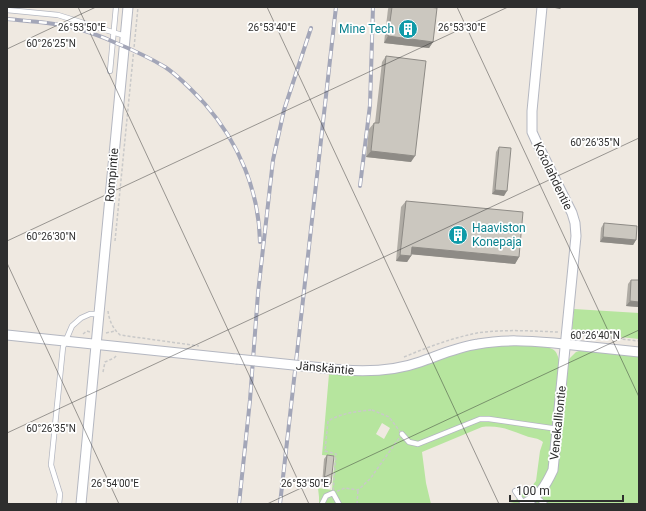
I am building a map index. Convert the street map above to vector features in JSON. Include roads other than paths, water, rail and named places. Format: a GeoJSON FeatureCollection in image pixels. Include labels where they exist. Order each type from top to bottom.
{"type":"FeatureCollection","features":[{"type":"Feature","properties":{"kind":"street","name":"Rompintie"},"geometry":{"type":"LineString","coordinates":[[80,504],[128,7]]}},
{"type":"Feature","properties":{"kind":"street","name":"Kotolahdentie"},"geometry":{"type":"LineString","coordinates":[[542,7],[532,111],[532,132],[572,213],[576,229],[565,344]]}},
{"type":"Feature","properties":{"kind":"street","name":"Jänskäntie"},"geometry":{"type":"LineString","coordinates":[[7,335],[342,370],[371,371],[400,367],[420,362],[440,354],[479,343],[509,340],[639,352]]}},
{"type":"Feature","properties":{"kind":"street","name":"Venekalliontie"},"geometry":{"type":"LineString","coordinates":[[524,504],[536,497],[547,483],[553,470],[565,344]]}},
{"type":"Feature","properties":{"kind":"lane"},"geometry":{"type":"LineString","coordinates":[[110,71],[116,7]]}},
{"type":"Feature","properties":{"kind":"lane"},"geometry":{"type":"LineString","coordinates":[[7,10],[58,15],[125,36]]}},
{"type":"Feature","properties":{"kind":"lane"},"geometry":{"type":"LineString","coordinates":[[59,504],[60,494],[51,465],[63,347],[72,326],[81,318],[90,314],[98,314]]}},
{"type":"Feature","properties":{"kind":"lane"},"geometry":{"type":"LineString","coordinates":[[402,434],[409,442],[418,444],[480,419],[558,429]]}},
{"type":"Feature","properties":{"kind":"lane"},"geometry":{"type":"LineString","coordinates":[[515,491],[524,504]]}},
{"type":"Feature","properties":{"kind":"lane"},"geometry":{"type":"LineString","coordinates":[[322,504],[326,496],[333,493],[339,504]]}},
{"type":"Feature","properties":{"kind":"lane"},"geometry":{"type":"LineString","coordinates":[[536,497],[545,504]]}},
{"type":"Feature","properties":{"kind":"railway"},"geometry":{"type":"LineString","coordinates":[[280,504],[336,7]]}},
{"type":"Feature","properties":{"kind":"railway"},"geometry":{"type":"LineString","coordinates":[[360,186],[370,105],[373,7]]}},
{"type":"Feature","properties":{"kind":"railway"},"geometry":{"type":"LineString","coordinates":[[7,19],[60,25],[92,33],[135,51],[171,71],[205,104],[228,135],[237,151],[245,168],[256,204],[260,242]]}},
{"type":"Feature","properties":{"kind":"railway"},"geometry":{"type":"LineString","coordinates":[[239,504],[250,400],[258,293],[273,160],[284,110],[311,28]]}},
{"type":"Feature","properties":{"kind":"place","name":"Mine Tech"},"geometry":{"type":"Point","coordinates":[408,29]}},
{"type":"Feature","properties":{"kind":"place","name":"Haaviston Konepaja"},"geometry":{"type":"Point","coordinates":[458,235]}}]}
